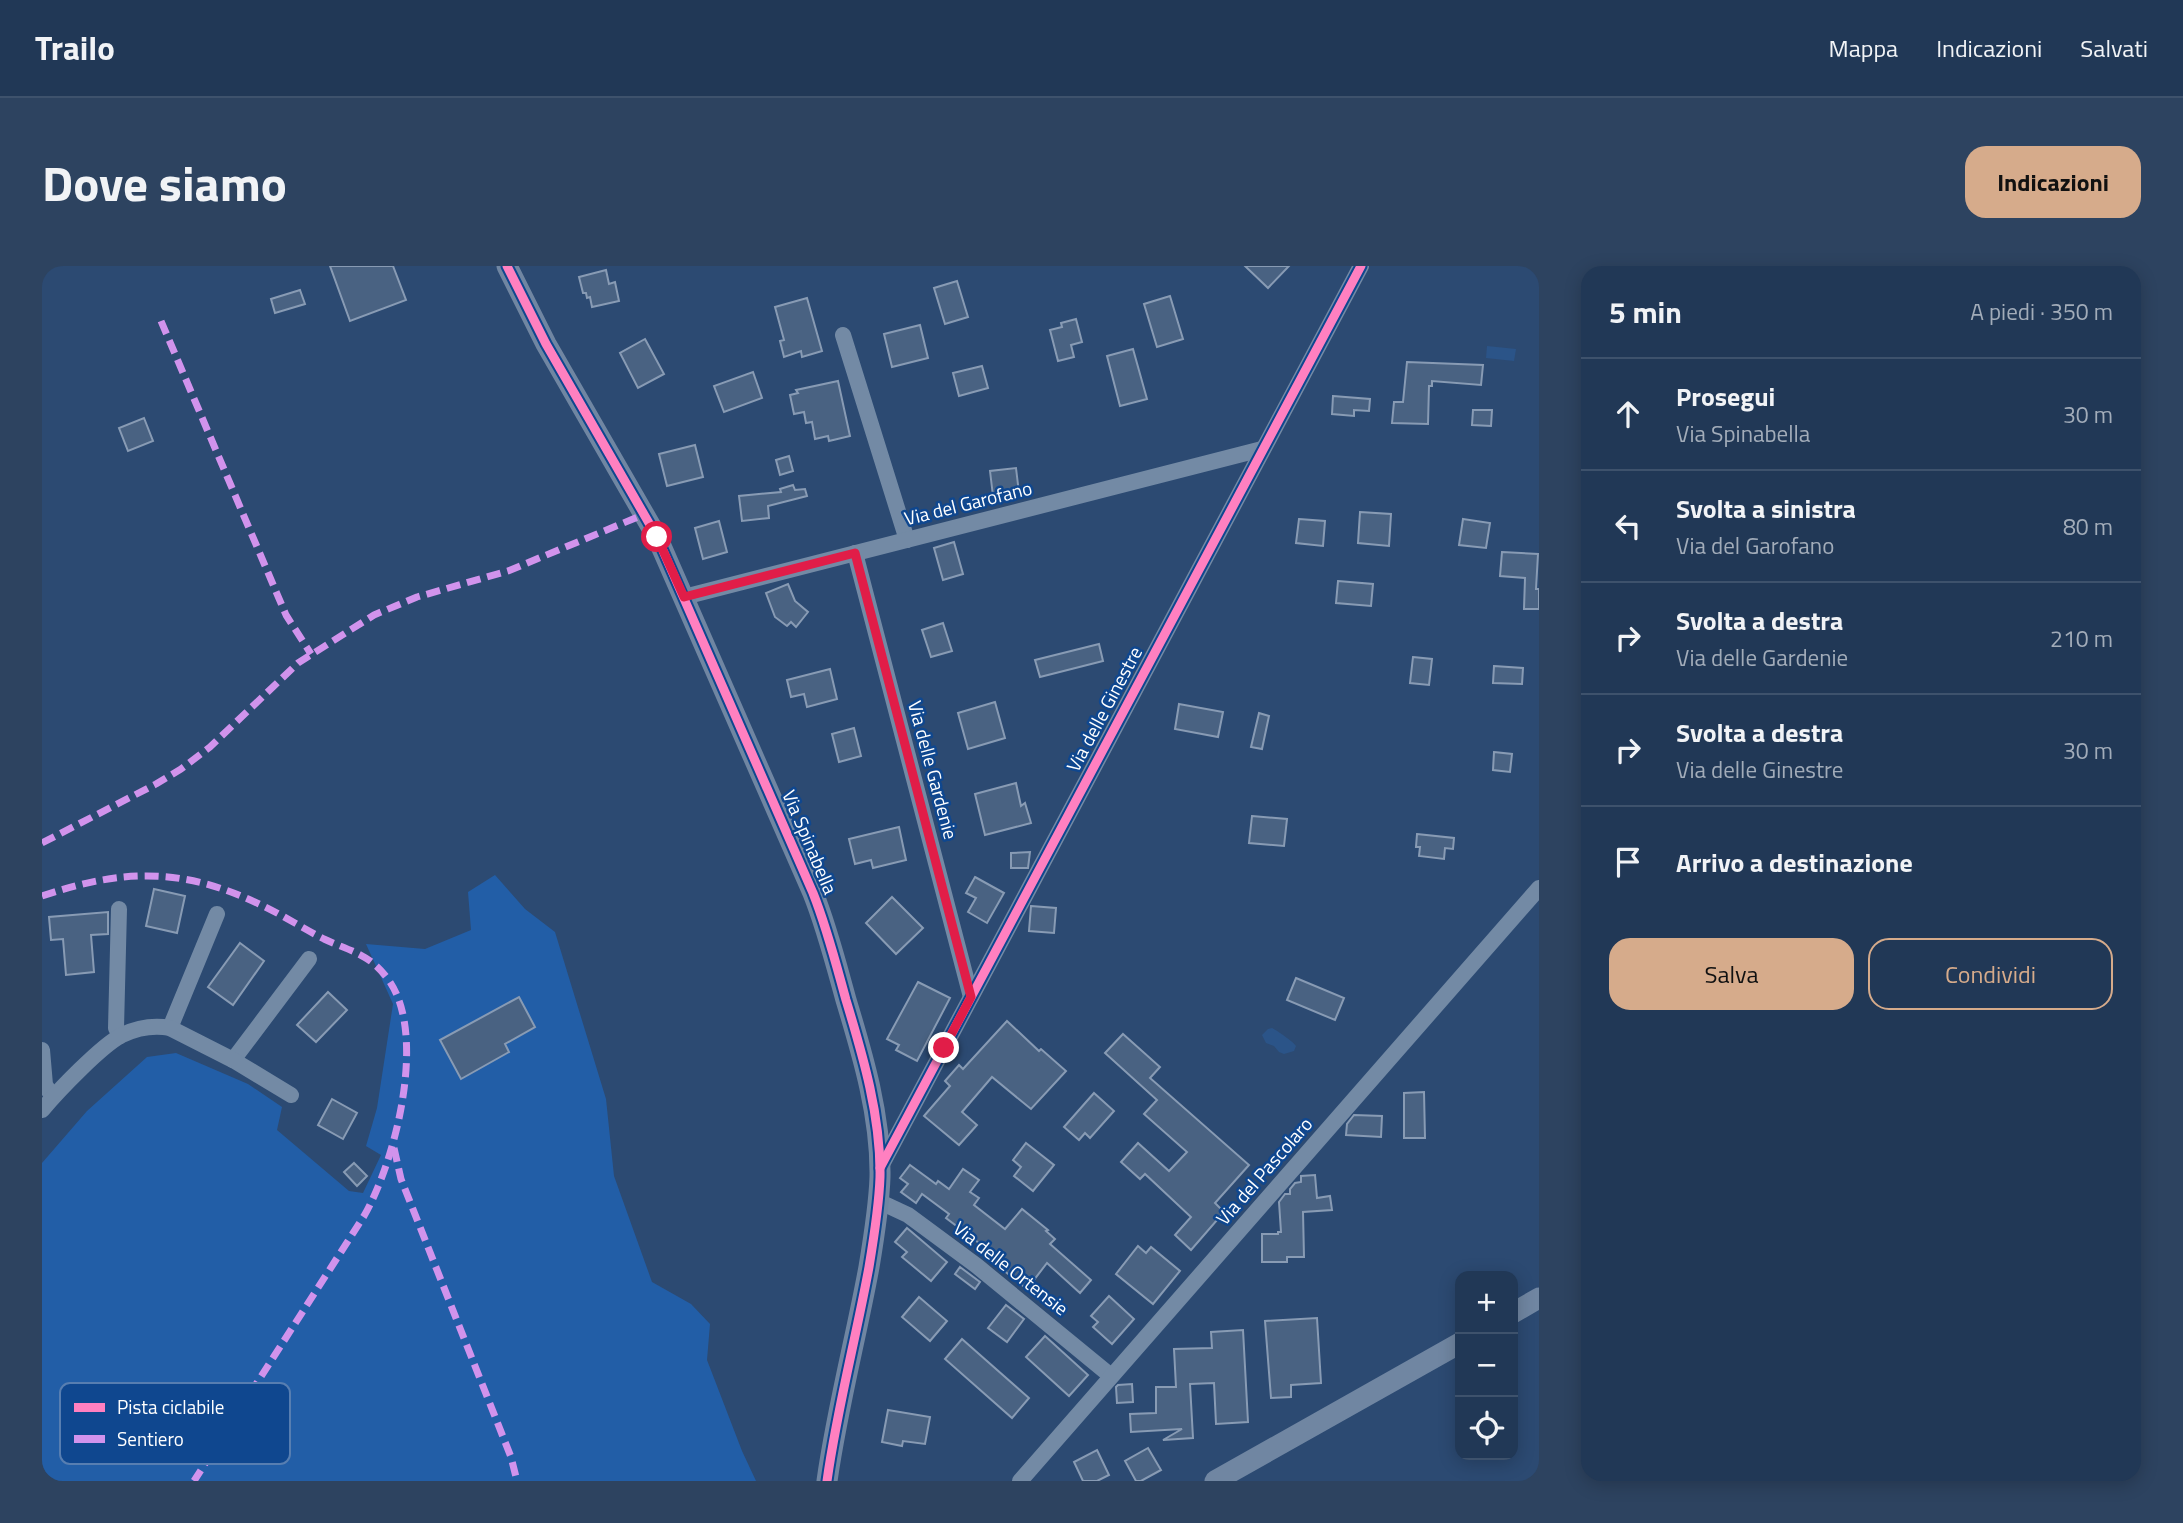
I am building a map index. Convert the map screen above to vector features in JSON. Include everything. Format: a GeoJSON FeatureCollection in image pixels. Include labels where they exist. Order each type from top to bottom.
{"type":"FeatureCollection","features":[{"type":"Feature","properties":{"kind":"street","name":"Via Spinabella"},"geometry":{"type":"LineString","coordinates":[[507,266],[554,358],[651,525],[684,597],[819,909],[867,1074],[878,1144],[878,1200],[863,1298],[827,1481]]}},
{"type":"Feature","properties":{"kind":"street","name":"Via delle Ginestre"},"geometry":{"type":"LineString","coordinates":[[880,1168],[1361,266]]}},
{"type":"Feature","properties":{"kind":"street"},"geometry":{"type":"LineString","coordinates":[[843,335],[907,540]]}},
{"type":"Feature","properties":{"kind":"street","name":"Via del Garofano"},"geometry":{"type":"LineString","coordinates":[[684,597],[1262,449]]}},
{"type":"Feature","properties":{"kind":"street","name":"Via delle Gardenie"},"geometry":{"type":"LineString","coordinates":[[855,553],[971,997]]}},
{"type":"Feature","properties":{"kind":"street","name":"Via del Pascolaro"},"geometry":{"type":"LineString","coordinates":[[1020,1481],[1539,888]]}},
{"type":"Feature","properties":{"kind":"street"},"geometry":{"type":"LineString","coordinates":[[119,909],[116,1028],[120,1036]]}},
{"type":"Feature","properties":{"kind":"street"},"geometry":{"type":"LineString","coordinates":[[170,1028],[217,914]]}},
{"type":"Feature","properties":{"kind":"street"},"geometry":{"type":"LineString","coordinates":[[233,1060],[309,959]]}},
{"type":"Feature","properties":{"kind":"street"},"geometry":{"type":"LineString","coordinates":[[42,1110],[120,1036],[139,1029],[161,1026],[233,1060],[291,1094]]}},
{"type":"Feature","properties":{"kind":"street"},"geometry":{"type":"LineString","coordinates":[[42,1050],[45,1085],[53,1097]]}},
{"type":"Feature","properties":{"kind":"street","name":"Via delle Ortensie"},"geometry":{"type":"LineString","coordinates":[[878,1200],[908,1215],[977,1266],[1111,1376]]}},
{"type":"Feature","properties":{"kind":"street"},"geometry":{"type":"LineString","coordinates":[[1518,1310],[1539,1298]]}},
{"type":"Feature","properties":{"kind":"street"},"geometry":{"type":"LineString","coordinates":[[1215,1481],[1455,1345]]}},
{"type":"Feature","properties":{"kind":"shaded area"},"geometry":{"type":"Polygon","coordinates":[[[1487,346],[1516,349],[1514,361],[1486,358],[1487,346]]]}},
{"type":"Feature","properties":{"kind":"shaded area"},"geometry":{"type":"Polygon","coordinates":[[[495,875],[525,909],[555,932],[606,1099],[614,1176],[652,1282],[691,1304],[710,1324],[707,1360],[756,1481],[42,1481],[42,1163],[87,1111],[147,1057],[176,1053],[248,1084],[282,1107],[277,1130],[349,1191],[363,1193],[381,1155],[366,1146],[377,1108],[393,1004],[366,944],[425,949],[471,930],[468,892],[495,875]]]}},
{"type":"Feature","properties":{"kind":"shaded area"},"geometry":{"type":"Polygon","coordinates":[[[1272,1028],[1295,1044],[1294,1051],[1284,1054],[1266,1043],[1262,1035],[1272,1028]]]}},
{"type":"Feature","properties":{"kind":"building"},"geometry":{"type":"Polygon","coordinates":[[[330,266],[393,266],[406,300],[350,321],[330,266]]]}},
{"type":"Feature","properties":{"kind":"building"},"geometry":{"type":"Polygon","coordinates":[[[1245,266],[1289,266],[1268,288],[1245,266]]]}},
{"type":"Feature","properties":{"kind":"building"},"geometry":{"type":"Polygon","coordinates":[[[606,270],[609,284],[615,282],[619,301],[592,307],[590,297],[587,298],[586,293],[583,293],[579,277],[606,270]]]}},
{"type":"Feature","properties":{"kind":"building"},"geometry":{"type":"Polygon","coordinates":[[[957,281],[968,317],[945,324],[934,288],[957,281]]]}},
{"type":"Feature","properties":{"kind":"building"},"geometry":{"type":"Polygon","coordinates":[[[300,290],[305,304],[275,313],[271,299],[300,290]]]}},
{"type":"Feature","properties":{"kind":"building"},"geometry":{"type":"Polygon","coordinates":[[[1170,296],[1183,339],[1157,347],[1144,304],[1170,296]]]}},
{"type":"Feature","properties":{"kind":"building"},"geometry":{"type":"Polygon","coordinates":[[[807,298],[822,351],[802,357],[801,351],[784,357],[780,341],[784,340],[775,307],[807,298]]]}},
{"type":"Feature","properties":{"kind":"building"},"geometry":{"type":"Polygon","coordinates":[[[1076,319],[1082,342],[1071,345],[1074,357],[1058,361],[1050,330],[1062,327],[1061,323],[1076,319]]]}},
{"type":"Feature","properties":{"kind":"building"},"geometry":{"type":"Polygon","coordinates":[[[920,325],[928,358],[892,367],[884,334],[920,325]]]}},
{"type":"Feature","properties":{"kind":"building"},"geometry":{"type":"Polygon","coordinates":[[[645,339],[664,374],[638,388],[620,353],[645,339]]]}},
{"type":"Feature","properties":{"kind":"building"},"geometry":{"type":"Polygon","coordinates":[[[1133,349],[1147,399],[1120,406],[1107,356],[1133,349]]]}},
{"type":"Feature","properties":{"kind":"building"},"geometry":{"type":"Polygon","coordinates":[[[1407,362],[1483,365],[1481,385],[1432,381],[1432,386],[1429,386],[1428,424],[1392,423],[1394,402],[1403,402],[1407,362]]]}},
{"type":"Feature","properties":{"kind":"building"},"geometry":{"type":"Polygon","coordinates":[[[982,366],[988,388],[959,396],[953,373],[982,366]]]}},
{"type":"Feature","properties":{"kind":"building"},"geometry":{"type":"Polygon","coordinates":[[[753,372],[762,398],[724,412],[714,386],[753,372]]]}},
{"type":"Feature","properties":{"kind":"building"},"geometry":{"type":"Polygon","coordinates":[[[838,381],[850,436],[829,441],[828,436],[815,439],[812,422],[806,423],[804,412],[794,414],[790,395],[798,393],[796,390],[838,381]]]}},
{"type":"Feature","properties":{"kind":"building"},"geometry":{"type":"Polygon","coordinates":[[[1333,396],[1370,399],[1369,411],[1354,410],[1354,416],[1332,414],[1333,396]]]}},
{"type":"Feature","properties":{"kind":"building"},"geometry":{"type":"Polygon","coordinates":[[[1473,410],[1492,410],[1491,426],[1472,425],[1473,410]]]}},
{"type":"Feature","properties":{"kind":"building"},"geometry":{"type":"Polygon","coordinates":[[[144,418],[153,441],[128,451],[119,428],[144,418]]]}},
{"type":"Feature","properties":{"kind":"building"},"geometry":{"type":"Polygon","coordinates":[[[695,445],[703,477],[667,486],[659,454],[695,445]]]}},
{"type":"Feature","properties":{"kind":"building"},"geometry":{"type":"Polygon","coordinates":[[[789,456],[793,471],[780,475],[776,460],[789,456]]]}},
{"type":"Feature","properties":{"kind":"building"},"geometry":{"type":"Polygon","coordinates":[[[1016,468],[1019,493],[993,496],[990,471],[1016,468]]]}},
{"type":"Feature","properties":{"kind":"building"},"geometry":{"type":"Polygon","coordinates":[[[793,485],[795,490],[805,489],[807,496],[768,506],[769,518],[742,521],[739,496],[781,492],[780,489],[793,485]]]}},
{"type":"Feature","properties":{"kind":"building"},"geometry":{"type":"Polygon","coordinates":[[[1360,512],[1391,514],[1389,546],[1358,543],[1360,512]]]}},
{"type":"Feature","properties":{"kind":"building"},"geometry":{"type":"Polygon","coordinates":[[[1299,519],[1325,521],[1323,546],[1296,543],[1299,519]]]}},
{"type":"Feature","properties":{"kind":"building"},"geometry":{"type":"Polygon","coordinates":[[[1463,519],[1490,523],[1486,548],[1459,545],[1463,519]]]}},
{"type":"Feature","properties":{"kind":"building"},"geometry":{"type":"Polygon","coordinates":[[[719,521],[727,552],[703,559],[695,528],[719,521]]]}},
{"type":"Feature","properties":{"kind":"building"},"geometry":{"type":"Polygon","coordinates":[[[954,542],[963,574],[943,580],[934,548],[954,542]]]}},
{"type":"Feature","properties":{"kind":"building"},"geometry":{"type":"Polygon","coordinates":[[[1502,552],[1538,554],[1536,589],[1539,589],[1539,609],[1524,609],[1525,578],[1500,576],[1502,552]]]}},
{"type":"Feature","properties":{"kind":"building"},"geometry":{"type":"Polygon","coordinates":[[[1338,581],[1373,584],[1371,606],[1336,603],[1338,581]]]}},
{"type":"Feature","properties":{"kind":"building"},"geometry":{"type":"Polygon","coordinates":[[[788,584],[795,601],[808,612],[796,627],[791,622],[787,626],[775,617],[766,593],[788,584]]]}},
{"type":"Feature","properties":{"kind":"building"},"geometry":{"type":"Polygon","coordinates":[[[943,623],[952,651],[931,657],[922,630],[943,623]]]}},
{"type":"Feature","properties":{"kind":"building"},"geometry":{"type":"Polygon","coordinates":[[[1099,644],[1103,661],[1040,677],[1035,660],[1099,644]]]}},
{"type":"Feature","properties":{"kind":"building"},"geometry":{"type":"Polygon","coordinates":[[[1413,657],[1432,659],[1429,685],[1410,683],[1413,657]]]}},
{"type":"Feature","properties":{"kind":"building"},"geometry":{"type":"Polygon","coordinates":[[[1494,666],[1523,668],[1522,684],[1493,683],[1494,666]]]}},
{"type":"Feature","properties":{"kind":"building"},"geometry":{"type":"Polygon","coordinates":[[[830,669],[837,699],[807,707],[804,694],[791,697],[787,680],[830,669]]]}},
{"type":"Feature","properties":{"kind":"building"},"geometry":{"type":"Polygon","coordinates":[[[995,702],[1005,738],[968,749],[958,713],[995,702]]]}},
{"type":"Feature","properties":{"kind":"building"},"geometry":{"type":"Polygon","coordinates":[[[1179,704],[1223,712],[1218,737],[1175,729],[1179,704]]]}},
{"type":"Feature","properties":{"kind":"building"},"geometry":{"type":"Polygon","coordinates":[[[1259,713],[1269,716],[1262,749],[1251,747],[1259,713]]]}},
{"type":"Feature","properties":{"kind":"building"},"geometry":{"type":"Polygon","coordinates":[[[854,728],[861,756],[839,762],[832,734],[854,728]]]}},
{"type":"Feature","properties":{"kind":"building"},"geometry":{"type":"Polygon","coordinates":[[[1494,752],[1512,754],[1510,772],[1493,770],[1494,752]]]}},
{"type":"Feature","properties":{"kind":"building"},"geometry":{"type":"Polygon","coordinates":[[[1016,783],[1021,806],[1025,803],[1031,823],[985,835],[975,794],[1016,783]]]}},
{"type":"Feature","properties":{"kind":"building"},"geometry":{"type":"Polygon","coordinates":[[[1252,816],[1287,819],[1284,846],[1249,843],[1252,816]]]}},
{"type":"Feature","properties":{"kind":"building"},"geometry":{"type":"Polygon","coordinates":[[[899,827],[906,860],[873,868],[871,860],[855,864],[849,839],[899,827]]]}},
{"type":"Feature","properties":{"kind":"building"},"geometry":{"type":"Polygon","coordinates":[[[1417,834],[1454,838],[1453,849],[1445,848],[1444,859],[1419,856],[1420,847],[1416,847],[1417,834]]]}},
{"type":"Feature","properties":{"kind":"building"},"geometry":{"type":"Polygon","coordinates":[[[1030,852],[1028,868],[1011,868],[1011,853],[1030,852]]]}},
{"type":"Feature","properties":{"kind":"building"},"geometry":{"type":"Polygon","coordinates":[[[975,877],[1004,893],[987,923],[968,912],[976,898],[966,893],[975,877]]]}},
{"type":"Feature","properties":{"kind":"building"},"geometry":{"type":"Polygon","coordinates":[[[154,889],[185,896],[177,933],[146,926],[154,889]]]}},
{"type":"Feature","properties":{"kind":"building"},"geometry":{"type":"Polygon","coordinates":[[[892,897],[923,928],[896,954],[866,923],[892,897]]]}},
{"type":"Feature","properties":{"kind":"building"},"geometry":{"type":"Polygon","coordinates":[[[1031,906],[1056,908],[1054,933],[1029,931],[1031,906]]]}},
{"type":"Feature","properties":{"kind":"building"},"geometry":{"type":"Polygon","coordinates":[[[108,912],[108,934],[91,935],[94,972],[66,975],[63,939],[51,940],[49,917],[108,912]]]}},
{"type":"Feature","properties":{"kind":"building"},"geometry":{"type":"Polygon","coordinates":[[[240,943],[264,961],[233,1005],[208,987],[240,943]]]}},
{"type":"Feature","properties":{"kind":"building"},"geometry":{"type":"Polygon","coordinates":[[[1296,978],[1344,998],[1335,1020],[1287,1000],[1296,978]]]}},
{"type":"Feature","properties":{"kind":"building"},"geometry":{"type":"Polygon","coordinates":[[[918,982],[950,998],[917,1061],[896,1050],[899,1045],[887,1039],[918,982]]]}},
{"type":"Feature","properties":{"kind":"building"},"geometry":{"type":"Polygon","coordinates":[[[328,992],[347,1010],[316,1042],[297,1025],[328,992]]]}},
{"type":"Feature","properties":{"kind":"building"},"geometry":{"type":"Polygon","coordinates":[[[519,997],[535,1027],[505,1044],[509,1052],[461,1079],[440,1040],[519,997]]]}},
{"type":"Feature","properties":{"kind":"building"},"geometry":{"type":"Polygon","coordinates":[[[1007,1021],[1039,1051],[1041,1049],[1066,1071],[1031,1109],[992,1077],[962,1112],[977,1125],[959,1145],[924,1116],[950,1086],[945,1081],[959,1065],[963,1069],[1007,1021]]]}},
{"type":"Feature","properties":{"kind":"building"},"geometry":{"type":"Polygon","coordinates":[[[1123,1034],[1160,1067],[1150,1078],[1249,1165],[1215,1203],[1224,1212],[1191,1250],[1175,1235],[1191,1217],[1145,1174],[1140,1179],[1121,1162],[1138,1143],[1169,1171],[1187,1152],[1144,1114],[1157,1100],[1105,1053],[1123,1034]]]}},
{"type":"Feature","properties":{"kind":"building"},"geometry":{"type":"Polygon","coordinates":[[[1424,1092],[1425,1138],[1404,1138],[1404,1093],[1424,1092]]]}},
{"type":"Feature","properties":{"kind":"building"},"geometry":{"type":"Polygon","coordinates":[[[1094,1093],[1114,1111],[1090,1138],[1085,1133],[1079,1140],[1064,1127],[1094,1093]]]}},
{"type":"Feature","properties":{"kind":"building"},"geometry":{"type":"Polygon","coordinates":[[[332,1099],[357,1113],[343,1139],[318,1125],[332,1099]]]}},
{"type":"Feature","properties":{"kind":"building"},"geometry":{"type":"Polygon","coordinates":[[[1354,1115],[1382,1116],[1381,1137],[1346,1135],[1347,1124],[1354,1115]]]}},
{"type":"Feature","properties":{"kind":"building"},"geometry":{"type":"Polygon","coordinates":[[[1026,1143],[1054,1165],[1033,1191],[1014,1176],[1021,1167],[1013,1160],[1026,1143]]]}},
{"type":"Feature","properties":{"kind":"building"},"geometry":{"type":"Polygon","coordinates":[[[354,1163],[367,1176],[357,1186],[344,1172],[354,1163]]]}},
{"type":"Feature","properties":{"kind":"building"},"geometry":{"type":"Polygon","coordinates":[[[910,1165],[936,1184],[938,1181],[949,1189],[963,1169],[979,1180],[970,1192],[979,1198],[974,1205],[1005,1229],[1022,1209],[1048,1230],[1046,1231],[1055,1239],[1050,1244],[1091,1280],[1080,1293],[1047,1263],[1027,1289],[988,1258],[992,1253],[946,1218],[949,1214],[922,1194],[916,1203],[901,1192],[908,1184],[900,1178],[910,1165]]]}},
{"type":"Feature","properties":{"kind":"building"},"geometry":{"type":"Polygon","coordinates":[[[1315,1175],[1317,1198],[1330,1196],[1332,1210],[1303,1212],[1304,1257],[1287,1257],[1287,1262],[1262,1262],[1262,1234],[1281,1232],[1279,1202],[1285,1194],[1290,1194],[1295,1183],[1301,1182],[1301,1176],[1315,1175]]]}},
{"type":"Feature","properties":{"kind":"building"},"geometry":{"type":"Polygon","coordinates":[[[907,1228],[947,1262],[931,1281],[902,1257],[907,1252],[895,1242],[907,1228]]]}},
{"type":"Feature","properties":{"kind":"building"},"geometry":{"type":"Polygon","coordinates":[[[1138,1246],[1146,1253],[1151,1247],[1180,1271],[1153,1304],[1116,1274],[1138,1246]]]}},
{"type":"Feature","properties":{"kind":"building"},"geometry":{"type":"Polygon","coordinates":[[[960,1267],[980,1282],[975,1289],[955,1274],[960,1267]]]}},
{"type":"Feature","properties":{"kind":"building"},"geometry":{"type":"Polygon","coordinates":[[[1109,1296],[1134,1319],[1112,1344],[1093,1327],[1098,1322],[1091,1316],[1109,1296]]]}},
{"type":"Feature","properties":{"kind":"building"},"geometry":{"type":"Polygon","coordinates":[[[919,1297],[947,1321],[930,1341],[902,1317],[919,1297]]]}},
{"type":"Feature","properties":{"kind":"building"},"geometry":{"type":"Polygon","coordinates":[[[1006,1305],[1024,1319],[1007,1342],[988,1328],[1006,1305]]]}},
{"type":"Feature","properties":{"kind":"building"},"geometry":{"type":"Polygon","coordinates":[[[1317,1318],[1321,1383],[1291,1385],[1291,1397],[1271,1398],[1265,1321],[1317,1318]]]}},
{"type":"Feature","properties":{"kind":"building"},"geometry":{"type":"Polygon","coordinates":[[[1243,1330],[1248,1422],[1216,1424],[1214,1383],[1190,1384],[1193,1438],[1163,1440],[1182,1429],[1131,1432],[1130,1414],[1156,1413],[1156,1387],[1176,1387],[1174,1349],[1212,1348],[1211,1332],[1243,1330]]]}},
{"type":"Feature","properties":{"kind":"building"},"geometry":{"type":"Polygon","coordinates":[[[1045,1336],[1088,1375],[1069,1396],[1026,1357],[1045,1336]]]}},
{"type":"Feature","properties":{"kind":"building"},"geometry":{"type":"Polygon","coordinates":[[[962,1339],[1029,1398],[1012,1418],[945,1359],[962,1339]]]}},
{"type":"Feature","properties":{"kind":"building"},"geometry":{"type":"Polygon","coordinates":[[[1132,1384],[1133,1402],[1117,1403],[1116,1387],[1132,1384]]]}},
{"type":"Feature","properties":{"kind":"building"},"geometry":{"type":"Polygon","coordinates":[[[888,1410],[930,1417],[925,1444],[903,1441],[902,1446],[882,1442],[888,1410]]]}},
{"type":"Feature","properties":{"kind":"building"},"geometry":{"type":"Polygon","coordinates":[[[1148,1448],[1161,1470],[1136,1481],[1125,1461],[1148,1448]]]}},
{"type":"Feature","properties":{"kind":"building"},"geometry":{"type":"Polygon","coordinates":[[[1097,1450],[1109,1475],[1097,1481],[1083,1481],[1074,1462],[1097,1450]]]}},
{"type":"Feature","properties":{"kind":"marked path"},"geometry":{"type":"LineString","coordinates":[[161,321],[286,615],[311,654]]}},
{"type":"Feature","properties":{"kind":"marked path"},"geometry":{"type":"LineString","coordinates":[[42,843],[181,769],[210,747],[298,663],[374,615],[417,597],[508,571],[645,514]]}},
{"type":"Feature","properties":{"kind":"marked path"},"geometry":{"type":"LineString","coordinates":[[42,896],[71,887],[125,877],[151,876],[204,883],[259,904],[368,960],[376,965],[390,982],[401,1006],[406,1035],[402,1100],[396,1133],[376,1193],[257,1383]]}},
{"type":"Feature","properties":{"kind":"marked path"},"geometry":{"type":"LineString","coordinates":[[394,1148],[401,1179],[511,1457],[517,1481]]}},
{"type":"Feature","properties":{"kind":"marked path"},"geometry":{"type":"LineString","coordinates":[[194,1481],[205,1464]]}},
{"type":"Feature","properties":{"kind":"cycle path"},"geometry":{"type":"LineString","coordinates":[[507,266],[546,344],[657,537],[813,893],[823,919],[864,1065],[878,1132],[879,1199],[869,1267],[827,1481]]}},
{"type":"Feature","properties":{"kind":"cycle path"},"geometry":{"type":"LineString","coordinates":[[880,1168],[1361,266]]}},
{"type":"Feature","properties":{"kind":"route"},"geometry":{"type":"LineString","coordinates":[[657,537],[684,597],[855,553],[971,997],[944,1048]]}}]}
